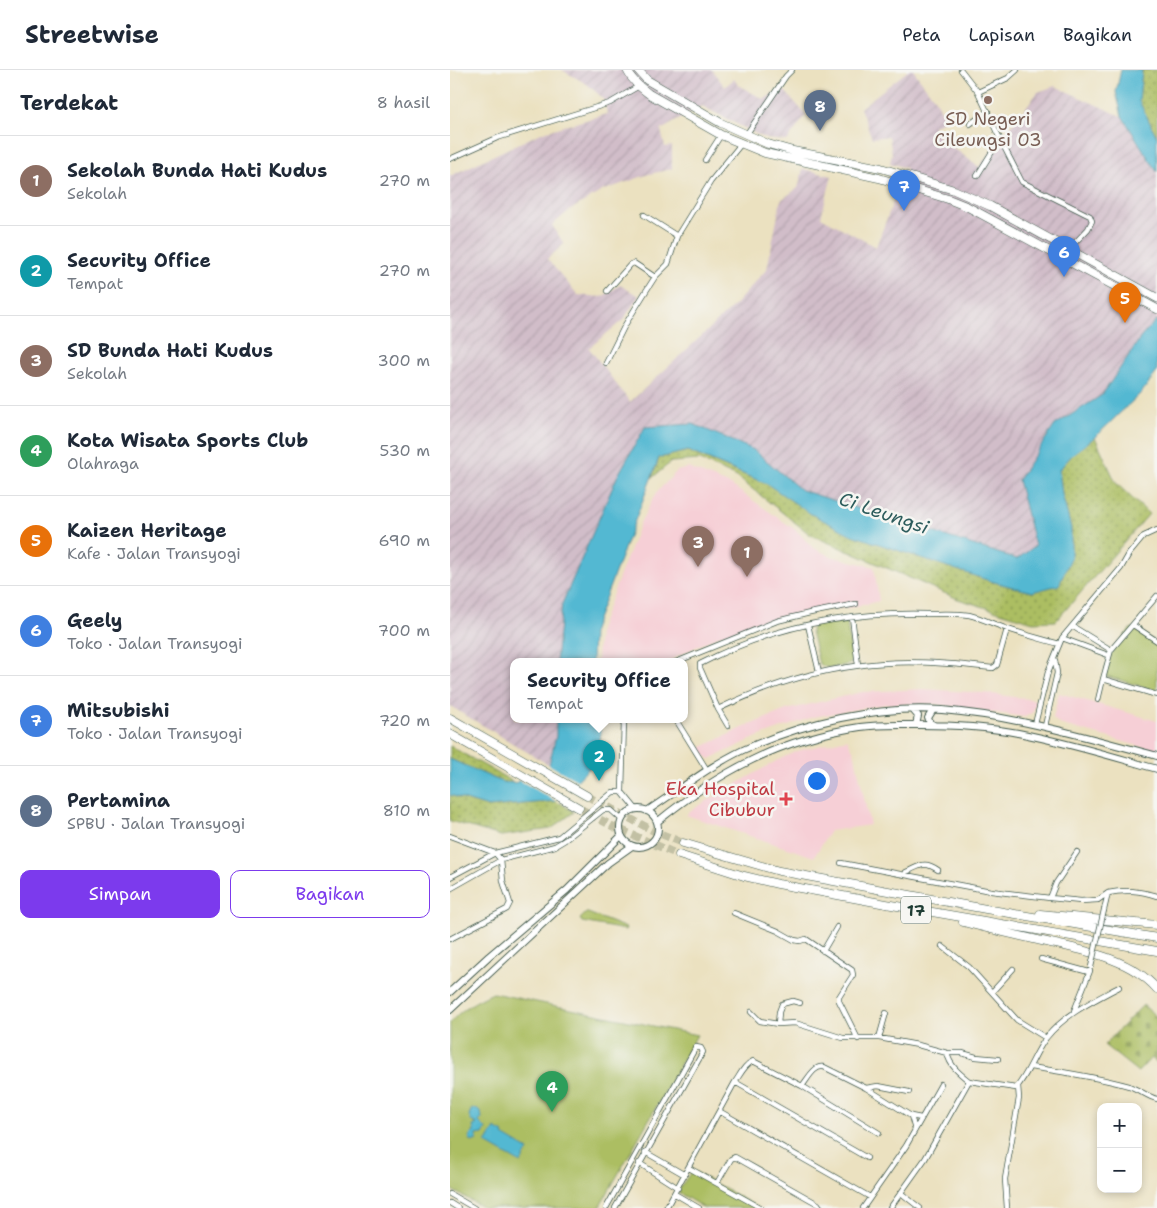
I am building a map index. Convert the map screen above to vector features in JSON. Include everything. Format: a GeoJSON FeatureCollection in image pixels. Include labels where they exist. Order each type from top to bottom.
{"type":"FeatureCollection","features":[{"type":"Feature","properties":{"kind":"highway"},"geometry":{"type":"LineString","coordinates":[[627,70],[630,77],[639,86],[721,135],[765,154],[879,178],[948,199],[1157,309]]}},
{"type":"Feature","properties":{"kind":"highway"},"geometry":{"type":"LineString","coordinates":[[638,70],[647,80],[721,123],[768,144],[881,168],[954,190],[990,206],[1157,298]]}},
{"type":"Feature","properties":{"kind":"highway"},"geometry":{"type":"LineString","coordinates":[[810,164],[812,154]]}},
{"type":"Feature","properties":{"kind":"highway"},"geometry":{"type":"LineString","coordinates":[[450,718],[587,796]]}},
{"type":"Feature","properties":{"kind":"highway"},"geometry":{"type":"LineString","coordinates":[[450,734],[580,808]]}},
{"type":"Feature","properties":{"kind":"highway","name":"17"},"geometry":{"type":"LineString","coordinates":[[683,843],[780,871],[1157,938]]}},
{"type":"Feature","properties":{"kind":"highway","name":"17"},"geometry":{"type":"LineString","coordinates":[[679,855],[744,876],[886,904],[1157,951]]}},
{"type":"Feature","properties":{"kind":"highway"},"geometry":{"type":"LineString","coordinates":[[886,904],[1091,952],[1126,966],[1157,989]]}},
{"type":"Feature","properties":{"kind":"highway"},"geometry":{"type":"LineString","coordinates":[[986,909],[1157,925]]}},
{"type":"Feature","properties":{"kind":"street"},"geometry":{"type":"LineString","coordinates":[[746,135],[792,70]]}},
{"type":"Feature","properties":{"kind":"street"},"geometry":{"type":"LineString","coordinates":[[961,70],[978,92],[1022,182],[1090,216],[1092,221],[1088,229],[1069,249]]}},
{"type":"Feature","properties":{"kind":"street"},"geometry":{"type":"LineString","coordinates":[[978,92],[1008,78],[1017,70]]}},
{"type":"Feature","properties":{"kind":"street"},"geometry":{"type":"LineString","coordinates":[[450,159],[497,138],[610,103],[639,86]]}},
{"type":"Feature","properties":{"kind":"street"},"geometry":{"type":"LineString","coordinates":[[970,124],[988,111]]}},
{"type":"Feature","properties":{"kind":"street"},"geometry":{"type":"LineString","coordinates":[[705,160],[721,135]]}},
{"type":"Feature","properties":{"kind":"street"},"geometry":{"type":"LineString","coordinates":[[976,176],[1000,139]]}},
{"type":"Feature","properties":{"kind":"street"},"geometry":{"type":"LineString","coordinates":[[606,363],[625,325],[655,277],[668,264],[677,236],[711,181],[741,144]]}},
{"type":"Feature","properties":{"kind":"street"},"geometry":{"type":"LineString","coordinates":[[644,215],[677,236]]}},
{"type":"Feature","properties":{"kind":"street"},"geometry":{"type":"LineString","coordinates":[[608,291],[631,264],[634,263],[655,277]]}},
{"type":"Feature","properties":{"kind":"street"},"geometry":{"type":"LineString","coordinates":[[1034,724],[1048,672],[1062,638],[1121,568],[1129,554],[1144,536],[1157,530]]}},
{"type":"Feature","properties":{"kind":"street"},"geometry":{"type":"LineString","coordinates":[[1098,700],[1110,652],[1157,596]]}},
{"type":"Feature","properties":{"kind":"street"},"geometry":{"type":"LineString","coordinates":[[686,658],[777,621],[856,604]]}},
{"type":"Feature","properties":{"kind":"street"},"geometry":{"type":"LineString","coordinates":[[728,726],[718,709],[700,664],[754,640],[808,625],[852,617],[903,613],[967,615],[1059,644]]}},
{"type":"Feature","properties":{"kind":"street"},"geometry":{"type":"LineString","coordinates":[[852,617],[858,665]]}},
{"type":"Feature","properties":{"kind":"street"},"geometry":{"type":"LineString","coordinates":[[808,625],[819,672]]}},
{"type":"Feature","properties":{"kind":"street"},"geometry":{"type":"LineString","coordinates":[[1133,625],[1157,641]]}},
{"type":"Feature","properties":{"kind":"street"},"geometry":{"type":"LineString","coordinates":[[1072,626],[1110,652]]}},
{"type":"Feature","properties":{"kind":"street"},"geometry":{"type":"LineString","coordinates":[[718,709],[760,690],[819,672],[858,665],[930,663],[995,667],[1007,629]]}},
{"type":"Feature","properties":{"kind":"street"},"geometry":{"type":"LineString","coordinates":[[1062,638],[1110,652]]}},
{"type":"Feature","properties":{"kind":"street"},"geometry":{"type":"LineString","coordinates":[[1044,726],[1057,673],[1054,660]]}},
{"type":"Feature","properties":{"kind":"street"},"geometry":{"type":"LineString","coordinates":[[1103,679],[1157,695]]}},
{"type":"Feature","properties":{"kind":"street"},"geometry":{"type":"LineString","coordinates":[[1043,691],[1052,693]]}},
{"type":"Feature","properties":{"kind":"street"},"geometry":{"type":"LineString","coordinates":[[913,710],[918,716],[916,725]]}},
{"type":"Feature","properties":{"kind":"street"},"geometry":{"type":"LineString","coordinates":[[933,710],[928,718],[930,723],[934,725]]}},
{"type":"Feature","properties":{"kind":"street"},"geometry":{"type":"LineString","coordinates":[[647,811],[708,770],[742,751],[794,730],[859,715],[888,711],[933,710],[1034,724],[1157,756]]}},
{"type":"Feature","properties":{"kind":"street"},"geometry":{"type":"LineString","coordinates":[[624,723],[622,792],[636,809]]}},
{"type":"Feature","properties":{"kind":"street"},"geometry":{"type":"LineString","coordinates":[[678,723],[708,770]]}},
{"type":"Feature","properties":{"kind":"street"},"geometry":{"type":"LineString","coordinates":[[657,822],[687,798],[717,778],[761,755],[822,734],[860,727],[934,725],[1017,732],[1069,744],[1157,769]]}},
{"type":"Feature","properties":{"kind":"street"},"geometry":{"type":"LineString","coordinates":[[450,877],[495,853],[559,837],[613,792],[622,792]]}},
{"type":"Feature","properties":{"kind":"street"},"geometry":{"type":"LineString","coordinates":[[636,809],[647,811],[653,815],[657,822],[657,832],[652,842],[643,847],[632,846],[621,836],[621,819],[630,811],[636,809]]}},
{"type":"Feature","properties":{"kind":"street"},"geometry":{"type":"LineString","coordinates":[[450,889],[501,860],[555,846],[604,810],[611,810],[621,819]]}},
{"type":"Feature","properties":{"kind":"street"},"geometry":{"type":"LineString","coordinates":[[450,836],[495,853],[501,860],[503,881],[510,903],[507,909],[450,940]]}},
{"type":"Feature","properties":{"kind":"street"},"geometry":{"type":"LineString","coordinates":[[450,992],[489,956],[567,890],[621,836]]}},
{"type":"Feature","properties":{"kind":"street"},"geometry":{"type":"LineString","coordinates":[[450,1010],[608,863],[632,846]]}},
{"type":"Feature","properties":{"kind":"street"},"geometry":{"type":"LineString","coordinates":[[1050,898],[1056,883],[1077,852]]}},
{"type":"Feature","properties":{"kind":"street"},"geometry":{"type":"LineString","coordinates":[[842,863],[906,871],[992,891],[1050,898],[1081,901],[1098,900],[1108,893],[1122,890],[1157,896]]}},
{"type":"Feature","properties":{"kind":"street"},"geometry":{"type":"LineString","coordinates":[[906,871],[925,864],[930,864],[938,870]]}},
{"type":"Feature","properties":{"kind":"street"},"geometry":{"type":"LineString","coordinates":[[1074,1012],[1090,970],[1108,893]]}},
{"type":"Feature","properties":{"kind":"street"},"geometry":{"type":"LineString","coordinates":[[734,913],[778,931],[794,940],[800,942],[806,939],[853,972],[839,997],[839,1001],[858,1039]]}},
{"type":"Feature","properties":{"kind":"street"},"geometry":{"type":"LineString","coordinates":[[823,951],[838,927]]}},
{"type":"Feature","properties":{"kind":"street"},"geometry":{"type":"LineString","coordinates":[[942,946],[969,967],[1016,1019],[1046,1038]]}},
{"type":"Feature","properties":{"kind":"street"},"geometry":{"type":"LineString","coordinates":[[1041,959],[1090,970]]}},
{"type":"Feature","properties":{"kind":"street"},"geometry":{"type":"LineString","coordinates":[[992,992],[1014,969]]}},
{"type":"Feature","properties":{"kind":"street"},"geometry":{"type":"LineString","coordinates":[[1007,1208],[1005,1179],[1019,1098],[1018,1086],[1046,1038],[1074,1012],[1119,987]]}},
{"type":"Feature","properties":{"kind":"street"},"geometry":{"type":"LineString","coordinates":[[778,1024],[782,1004],[793,1001],[800,1003]]}},
{"type":"Feature","properties":{"kind":"street"},"geometry":{"type":"LineString","coordinates":[[751,1012],[760,1021],[778,1024],[795,1023],[843,1038],[880,1038],[947,1053],[962,1052],[976,1057],[998,1059]]}},
{"type":"Feature","properties":{"kind":"street"},"geometry":{"type":"LineString","coordinates":[[880,1038],[886,1013]]}},
{"type":"Feature","properties":{"kind":"street"},"geometry":{"type":"LineString","coordinates":[[606,1208],[696,1047],[700,1048],[703,1052],[615,1208]]}},
{"type":"Feature","properties":{"kind":"street"},"geometry":{"type":"LineString","coordinates":[[947,1053],[949,1062],[969,1081],[1013,1088],[1018,1086]]}},
{"type":"Feature","properties":{"kind":"street"},"geometry":{"type":"LineString","coordinates":[[666,1208],[735,1082],[748,1063],[754,1061],[802,1086],[880,1133]]}},
{"type":"Feature","properties":{"kind":"street"},"geometry":{"type":"LineString","coordinates":[[802,1086],[816,1068],[820,1066],[866,1088],[911,1116],[921,1118]]}},
{"type":"Feature","properties":{"kind":"street"},"geometry":{"type":"LineString","coordinates":[[1030,1067],[1077,1074],[1129,1086],[1157,1099]]}},
{"type":"Feature","properties":{"kind":"street"},"geometry":{"type":"LineString","coordinates":[[890,1208],[925,1159],[969,1081]]}},
{"type":"Feature","properties":{"kind":"street"},"geometry":{"type":"LineString","coordinates":[[735,1082],[868,1158]]}},
{"type":"Feature","properties":{"kind":"street"},"geometry":{"type":"LineString","coordinates":[[862,1208],[906,1146],[941,1084]]}},
{"type":"Feature","properties":{"kind":"street"},"geometry":{"type":"LineString","coordinates":[[866,1088],[878,1086],[909,1092]]}},
{"type":"Feature","properties":{"kind":"street"},"geometry":{"type":"LineString","coordinates":[[719,1111],[870,1196]]}},
{"type":"Feature","properties":{"kind":"street"},"geometry":{"type":"LineString","coordinates":[[911,1116],[914,1130]]}},
{"type":"Feature","properties":{"kind":"street"},"geometry":{"type":"LineString","coordinates":[[640,1149],[685,1175]]}},
{"type":"Feature","properties":{"kind":"street"},"geometry":{"type":"LineString","coordinates":[[716,1183],[731,1159],[735,1157],[818,1204],[821,1208]]}},
{"type":"Feature","properties":{"kind":"street"},"geometry":{"type":"LineString","coordinates":[[633,1160],[678,1188]]}},
{"type":"Feature","properties":{"kind":"street"},"geometry":{"type":"LineString","coordinates":[[689,1168],[761,1208]]}},
{"type":"Feature","properties":{"kind":"street"},"geometry":{"type":"LineString","coordinates":[[901,1193],[920,1208]]}},
{"type":"Feature","properties":{"kind":"street"},"geometry":{"type":"LineString","coordinates":[[450,1194],[474,1208]]}},
{"type":"Feature","properties":{"kind":"street"},"geometry":{"type":"LineString","coordinates":[[675,1194],[699,1208]]}},
{"type":"Feature","properties":{"kind":"street"},"geometry":{"type":"LineString","coordinates":[[450,1203],[458,1208]]}},
{"type":"Feature","properties":{"kind":"shaded area"},"geometry":{"type":"Polygon","coordinates":[[[562,70],[712,70],[725,87],[734,79],[738,85],[763,99],[784,90],[806,115],[787,141],[766,139],[702,106],[661,130],[665,147],[672,146],[672,169],[649,174],[602,191],[570,210],[552,225],[564,244],[547,259],[578,295],[602,297],[620,285],[639,296],[623,320],[589,348],[630,402],[733,307],[767,269],[781,200],[798,188],[803,169],[832,176],[821,217],[876,247],[906,168],[890,163],[892,154],[889,136],[872,138],[860,108],[909,70],[913,70],[937,102],[946,120],[933,126],[938,136],[979,167],[1038,92],[1055,86],[1123,117],[1157,171],[1157,319],[1141,337],[1102,395],[1055,425],[1018,480],[1035,546],[1017,559],[801,490],[754,450],[645,427],[617,477],[562,604],[556,658],[510,658],[510,723],[556,723],[556,736],[549,765],[450,706],[450,176],[543,132],[607,114],[604,99],[587,84],[562,70]]]}},
{"type":"Feature","properties":{"kind":"shaded area"},"geometry":{"type":"Polygon","coordinates":[[[688,468],[731,485],[797,531],[812,547],[830,556],[874,567],[879,601],[854,607],[787,616],[751,626],[716,637],[674,658],[597,658],[599,630],[640,523],[656,493],[677,471],[688,468]]]}},
{"type":"Feature","properties":{"kind":"shaded area"},"geometry":{"type":"Polygon","coordinates":[[[923,689],[985,693],[1036,700],[1033,712],[1025,717],[935,704],[887,704],[813,717],[757,737],[710,759],[704,755],[700,748],[786,710],[862,692],[923,689]]]}},
{"type":"Feature","properties":{"kind":"shaded area"},"geometry":{"type":"Polygon","coordinates":[[[1059,693],[1157,721],[1157,751],[1059,724],[1053,718],[1059,693]]]}},
{"type":"Feature","properties":{"kind":"shaded area","name":"Eka Hospital Cibubur"},"geometry":{"type":"Polygon","coordinates":[[[847,739],[854,752],[870,825],[830,831],[814,857],[686,815],[698,806],[776,761],[797,751],[847,739]]]}},
{"type":"Feature","properties":{"kind":"green space"},"geometry":{"type":"Polygon","coordinates":[[[1142,70],[1157,70],[1157,137],[1139,101],[1142,70]]]}},
{"type":"Feature","properties":{"kind":"green space"},"geometry":{"type":"Polygon","coordinates":[[[1095,437],[1116,483],[1149,514],[1056,621],[1033,622],[958,599],[811,535],[737,477],[700,460],[671,462],[652,478],[659,458],[687,451],[767,484],[943,564],[990,581],[1032,592],[1059,584],[1071,558],[1071,528],[1062,494],[1059,470],[1073,454],[1095,437]]]}},
{"type":"Feature","properties":{"kind":"green space"},"geometry":{"type":"Polygon","coordinates":[[[843,621],[847,623],[852,661],[850,664],[838,667],[822,666],[819,664],[811,631],[812,627],[843,621]]]}},
{"type":"Feature","properties":{"kind":"green space"},"geometry":{"type":"Polygon","coordinates":[[[1133,628],[1157,643],[1157,691],[1106,676],[1105,669],[1109,657],[1130,629],[1133,628]]]}},
{"type":"Feature","properties":{"kind":"green space"},"geometry":{"type":"Polygon","coordinates":[[[450,746],[515,783],[502,782],[450,759],[450,746]]]}},
{"type":"Feature","properties":{"kind":"green space"},"geometry":{"type":"Polygon","coordinates":[[[450,795],[488,807],[557,801],[574,812],[551,829],[501,836],[450,821],[450,795]]]}},
{"type":"Feature","properties":{"kind":"green space"},"geometry":{"type":"Polygon","coordinates":[[[586,913],[626,928],[625,930],[582,922],[580,919],[586,913]]]}},
{"type":"Feature","properties":{"kind":"green space"},"geometry":{"type":"Polygon","coordinates":[[[493,993],[697,1035],[599,1208],[484,1208],[450,1189],[450,1023],[470,1005],[493,993]]]}},
{"type":"Feature","properties":{"kind":"green space"},"geometry":{"type":"Polygon","coordinates":[[[1143,1005],[1157,1017],[1157,1062],[1151,1058],[1138,1072],[1104,1045],[1143,1005]]]}},
{"type":"Feature","properties":{"kind":"green space"},"geometry":{"type":"Polygon","coordinates":[[[691,1172],[695,1172],[759,1208],[704,1208],[679,1193],[679,1189],[691,1172]]]}},
{"type":"Feature","properties":{"kind":"water"},"geometry":{"type":"Polygon","coordinates":[[[1121,70],[1142,70],[1139,101],[1157,137],[1157,172],[1122,116],[1116,92],[1121,70]]]}},
{"type":"Feature","properties":{"kind":"water"},"geometry":{"type":"Polygon","coordinates":[[[1157,319],[1157,372],[1142,392],[1095,437],[1073,454],[1059,470],[1062,494],[1071,528],[1071,558],[1059,585],[1032,592],[990,581],[852,535],[811,514],[767,484],[688,451],[659,458],[593,630],[592,658],[556,658],[562,604],[617,477],[645,427],[693,424],[754,450],[801,490],[1017,559],[1035,546],[1018,480],[1055,425],[1102,395],[1141,337],[1157,319]]]}},
{"type":"Feature","properties":{"kind":"water"},"geometry":{"type":"Polygon","coordinates":[[[556,723],[599,723],[601,731],[598,759],[557,801],[488,807],[450,795],[450,759],[502,782],[515,783],[549,765],[556,736],[556,723]]]}},
{"type":"Feature","properties":{"kind":"water"},"geometry":{"type":"Polygon","coordinates":[[[473,1109],[481,1112],[482,1118],[479,1122],[486,1129],[483,1134],[477,1135],[477,1140],[472,1142],[469,1136],[474,1132],[473,1126],[477,1124],[471,1121],[469,1116],[473,1109]]]}},
{"type":"Feature","properties":{"kind":"water"},"geometry":{"type":"Polygon","coordinates":[[[495,1128],[528,1150],[521,1163],[486,1143],[495,1128]]]}},
{"type":"Feature","properties":{"kind":"pier"},"geometry":{"type":"Polygon","coordinates":[[[546,763],[580,782],[559,803],[517,779],[546,763]]]}},
{"type":"Feature","properties":{"kind":"tunnel"},"geometry":{"type":"LineString","coordinates":[[587,796],[654,831],[683,843]]}},
{"type":"Feature","properties":{"kind":"tunnel"},"geometry":{"type":"LineString","coordinates":[[579,808],[614,827],[679,855]]}},
{"type":"Feature","properties":{"kind":"place","name":"SD Negeri Cileungsi 03"},"geometry":{"type":"Point","coordinates":[988,100]}},
{"type":"Feature","properties":{"kind":"place","name":"Pertamina"},"geometry":{"type":"Point","coordinates":[820,131]}},
{"type":"Feature","properties":{"kind":"place","name":"Mitsubishi"},"geometry":{"type":"Point","coordinates":[904,211]}},
{"type":"Feature","properties":{"kind":"place","name":"Geely"},"geometry":{"type":"Point","coordinates":[1064,277]}},
{"type":"Feature","properties":{"kind":"place","name":"Kaizen Heritage"},"geometry":{"type":"Point","coordinates":[1125,323]}},
{"type":"Feature","properties":{"kind":"place","name":"SD Bunda Hati Kudus"},"geometry":{"type":"Point","coordinates":[698,567]}},
{"type":"Feature","properties":{"kind":"place","name":"Sekolah Bunda Hati Kudus"},"geometry":{"type":"Point","coordinates":[747,577]}},
{"type":"Feature","properties":{"kind":"place","name":"Security Office"},"geometry":{"type":"Point","coordinates":[599,781]}},
{"type":"Feature","properties":{"kind":"place","name":"Eka Hospital Cibubur"},"geometry":{"type":"Point","coordinates":[786,799]}},
{"type":"Feature","properties":{"kind":"place","name":"Kota Wisata Sports Club"},"geometry":{"type":"Point","coordinates":[552,1112]}},
{"type":"Feature","properties":{"kind":"water label","name":"Ci Leungsi"},"geometry":{"type":"Point","coordinates":[884,513]}}]}
